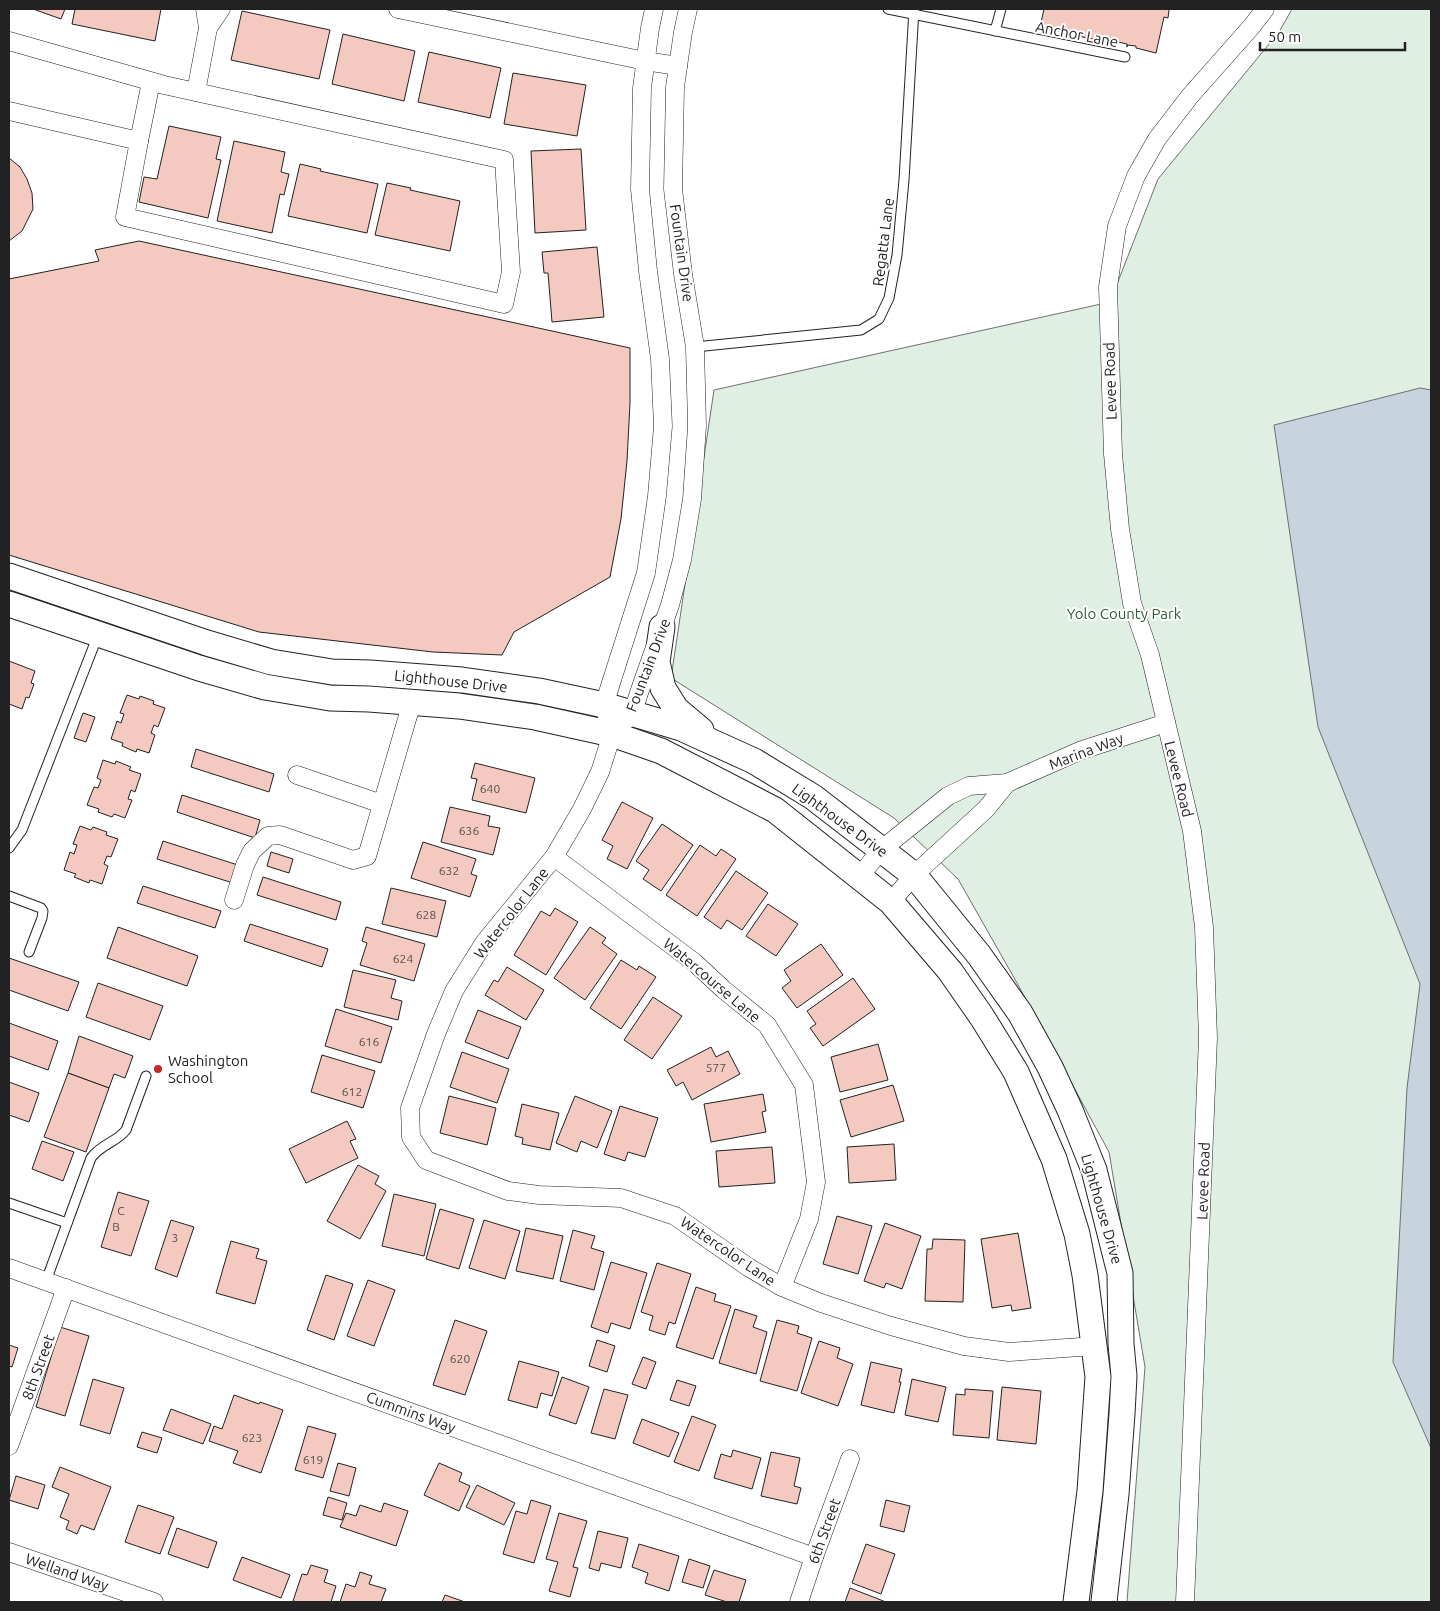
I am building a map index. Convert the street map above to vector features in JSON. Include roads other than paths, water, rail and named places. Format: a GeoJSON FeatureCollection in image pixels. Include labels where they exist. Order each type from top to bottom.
{"type":"FeatureCollection","features":[{"type":"Feature","properties":{"kind":"street"},"geometry":{"type":"LineString","coordinates":[[196,92],[208,28],[205,9]]}},
{"type":"Feature","properties":{"kind":"street"},"geometry":{"type":"LineString","coordinates":[[208,28],[221,9]]}},
{"type":"Feature","properties":{"kind":"street"},"geometry":{"type":"LineString","coordinates":[[398,9],[645,61],[678,66]]}},
{"type":"Feature","properties":{"kind":"street","name":"Fountain Drive"},"geometry":{"type":"LineString","coordinates":[[654,9],[642,88],[640,189],[648,271],[660,359],[663,426],[657,496],[646,573],[604,706],[612,734],[632,714],[670,605],[682,560],[692,499],[697,426],[695,346],[683,274],[673,189],[675,87],[688,9]]}},
{"type":"Feature","properties":{"kind":"street","name":"Levee Road"},"geometry":{"type":"LineString","coordinates":[[1185,1602],[1208,1038],[1204,927],[1192,831],[1150,655],[1132,603],[1120,529],[1113,454],[1108,287],[1117,226],[1136,176],[1157,139],[1190,96],[1265,9]]}},
{"type":"Feature","properties":{"kind":"street"},"geometry":{"type":"LineString","coordinates":[[9,41],[151,82],[504,160],[511,272],[504,304],[125,217],[151,82]]}},
{"type":"Feature","properties":{"kind":"street"},"geometry":{"type":"LineString","coordinates":[[9,110],[139,141]]}},
{"type":"Feature","properties":{"kind":"street","name":"Lighthouse Drive"},"geometry":{"type":"LineString","coordinates":[[9,576],[207,643],[271,662],[332,672],[462,680],[539,691],[604,706],[681,728],[754,761],[813,797],[914,875],[980,955],[1020,1013],[1054,1076],[1094,1170],[1120,1273],[1121,1344],[1124,1376],[1116,1494],[1104,1602]]}},
{"type":"Feature","properties":{"kind":"street","name":"Lighthouse Drive"},"geometry":{"type":"LineString","coordinates":[[9,604],[200,668],[265,687],[330,698],[459,706],[535,717],[612,734],[661,751],[775,810],[891,902],[950,971],[982,1017],[1016,1072],[1054,1159],[1077,1234],[1086,1275],[1098,1377],[1090,1491],[1076,1602]]}},
{"type":"Feature","properties":{"kind":"street"},"geometry":{"type":"LineString","coordinates":[[662,627],[657,662],[663,688],[676,709],[720,746]]}},
{"type":"Feature","properties":{"kind":"street"},"geometry":{"type":"LineString","coordinates":[[234,900],[245,864],[252,851],[268,836],[280,835],[353,860],[367,856],[412,702]]}},
{"type":"Feature","properties":{"kind":"street","name":"Marina Way"},"geometry":{"type":"LineString","coordinates":[[859,877],[881,850],[948,796],[969,786],[1008,783],[1082,750],[1166,723]]}},
{"type":"Feature","properties":{"kind":"street","name":"Watercolor Lane"},"geometry":{"type":"LineString","coordinates":[[612,734],[600,772],[582,809],[554,858],[484,944],[454,990],[410,1108],[411,1137],[426,1160],[508,1191],[539,1195],[621,1198],[675,1216],[748,1267],[782,1287],[821,1303],[891,1326],[964,1346],[1009,1352],[1094,1346]]}},
{"type":"Feature","properties":{"kind":"street"},"geometry":{"type":"LineString","coordinates":[[297,775],[382,804]]}},
{"type":"Feature","properties":{"kind":"street","name":"Marina Way"},"geometry":{"type":"LineString","coordinates":[[891,902],[914,875],[986,809],[1008,783]]}},
{"type":"Feature","properties":{"kind":"street","name":"Watercourse Lane"},"geometry":{"type":"LineString","coordinates":[[554,858],[694,962],[767,1025],[804,1086],[816,1182],[809,1219],[782,1287]]}},
{"type":"Feature","properties":{"kind":"street","name":"Cummins Way"},"geometry":{"type":"LineString","coordinates":[[9,1268],[814,1557]]}},
{"type":"Feature","properties":{"kind":"street","name":"8th Street"},"geometry":{"type":"LineString","coordinates":[[9,1446],[66,1288]]}},
{"type":"Feature","properties":{"kind":"street","name":"6th Street"},"geometry":{"type":"LineString","coordinates":[[799,1602],[850,1459]]}},
{"type":"Feature","properties":{"kind":"street","name":"Welland Way"},"geometry":{"type":"LineString","coordinates":[[9,1552],[154,1602]]}},
{"type":"Feature","properties":{"kind":"lane","name":"Anchor Lane"},"geometry":{"type":"LineString","coordinates":[[888,9],[914,11],[995,32],[1125,57]]}},
{"type":"Feature","properties":{"kind":"lane"},"geometry":{"type":"LineString","coordinates":[[995,32],[1000,9]]}},
{"type":"Feature","properties":{"kind":"lane","name":"Regatta Lane"},"geometry":{"type":"LineString","coordinates":[[695,346],[861,330],[880,319],[889,298],[897,255],[904,180],[914,11]]}},
{"type":"Feature","properties":{"kind":"lane"},"geometry":{"type":"LineString","coordinates":[[9,848],[22,830],[98,634]]}},
{"type":"Feature","properties":{"kind":"lane"},"geometry":{"type":"LineString","coordinates":[[9,896],[41,908],[43,911],[29,952]]}},
{"type":"Feature","properties":{"kind":"lane"},"geometry":{"type":"LineString","coordinates":[[46,1281],[92,1158],[103,1146],[123,1134],[126,1130],[146,1076]]}},
{"type":"Feature","properties":{"kind":"lane"},"geometry":{"type":"LineString","coordinates":[[9,1203],[67,1223]]}},
{"type":"Feature","properties":{"kind":"place","name":"Washington School"},"geometry":{"type":"Point","coordinates":[158,1069]}},
{"type":"Feature","properties":{"kind":"park label","name":"Yolo County Park"},"geometry":{"type":"Point","coordinates":[1124,613]}}]}
